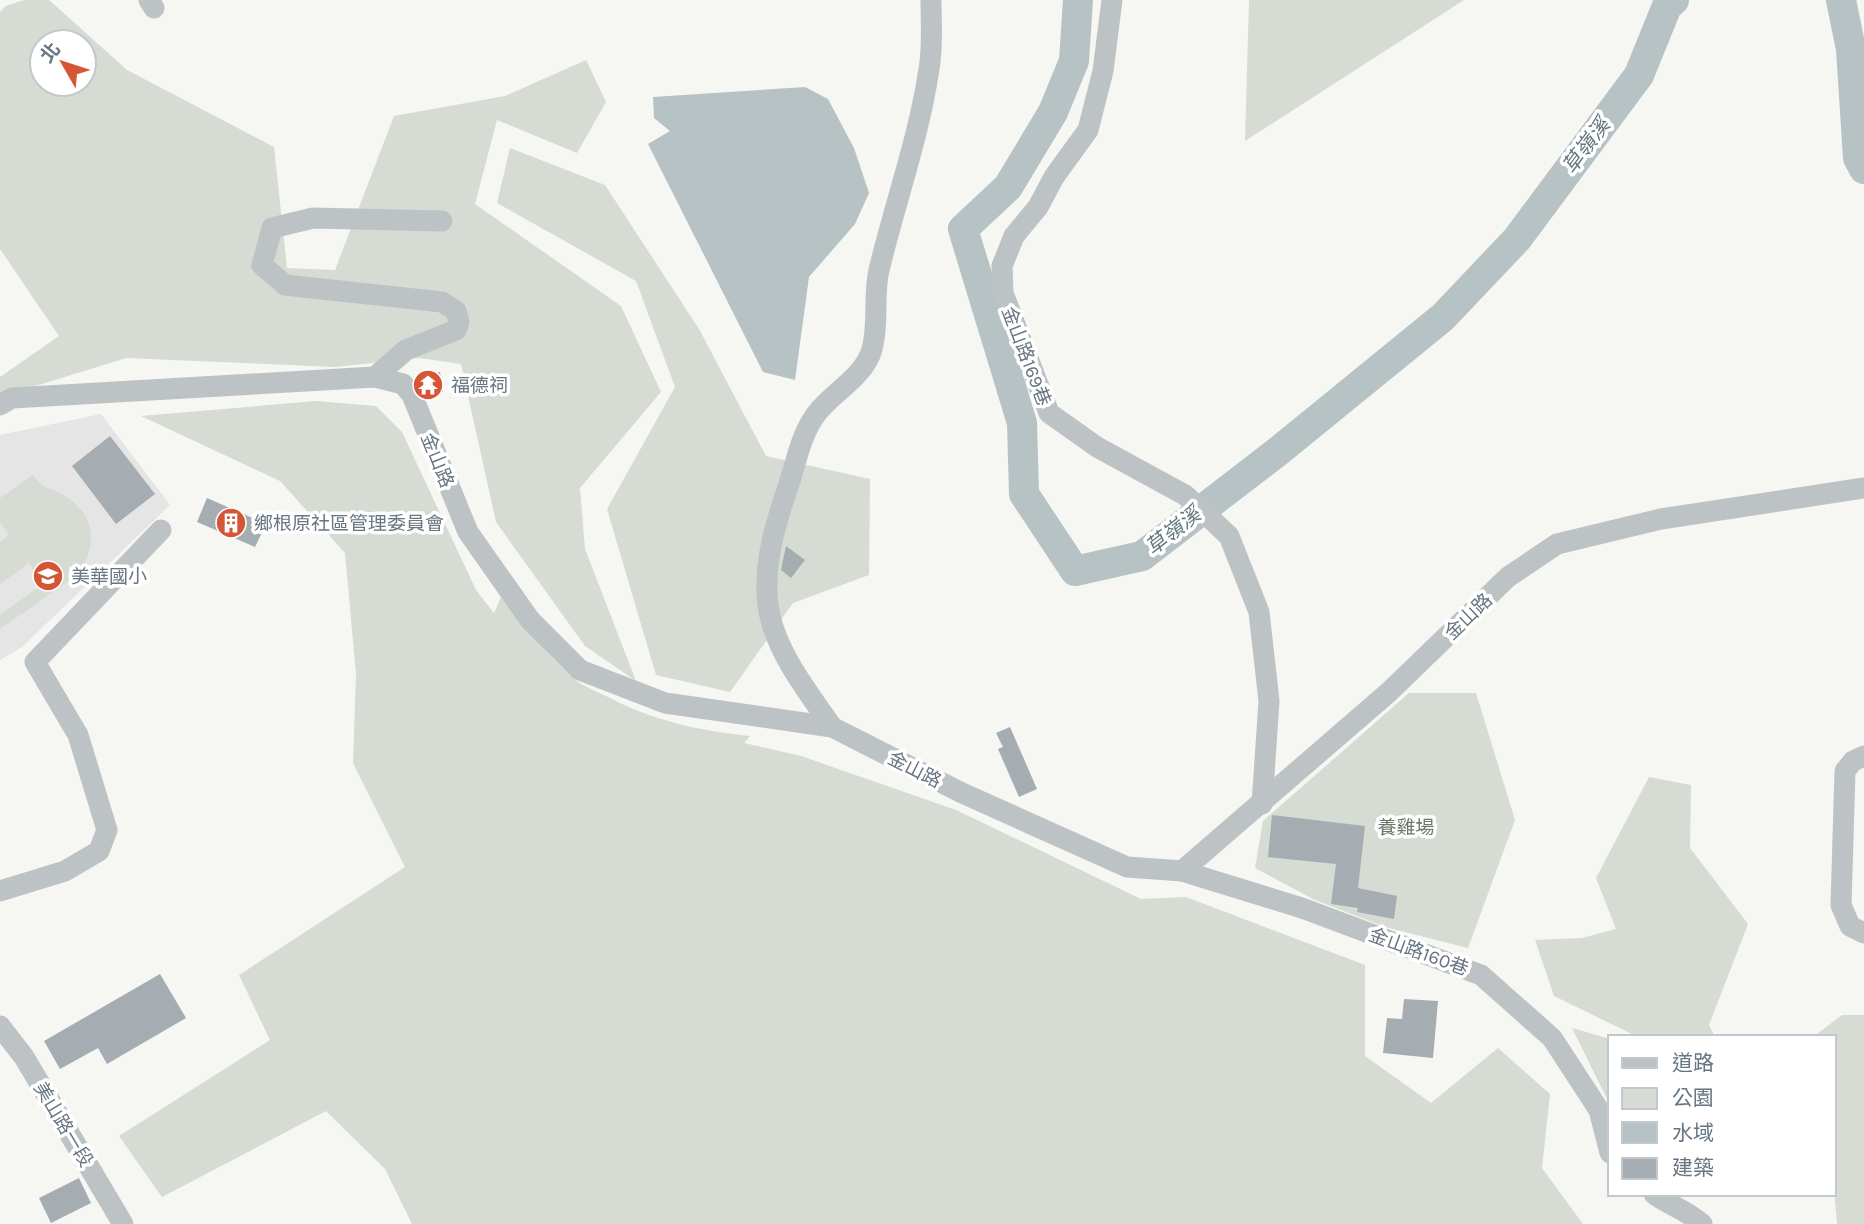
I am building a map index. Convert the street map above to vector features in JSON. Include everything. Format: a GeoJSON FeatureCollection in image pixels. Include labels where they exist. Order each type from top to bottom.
{"type":"FeatureCollection","features":[{"type":"Feature","properties":{"kind":"street"},"geometry":{"type":"LineString","coordinates":[[832,727],[778,640],[772,624],[767,585],[768,567],[776,521],[801,445],[816,414],[861,369],[872,350],[878,273],[906,172],[930,67],[931,0]]}},
{"type":"Feature","properties":{"kind":"street","name":"金山路169巷"},"geometry":{"type":"LineString","coordinates":[[1112,0],[1104,71],[1088,130],[1054,177],[1038,207],[1014,236],[1002,266],[1003,293],[1049,413],[1097,447],[1185,495],[1229,536],[1259,612],[1269,701],[1262,804]]}},
{"type":"Feature","properties":{"kind":"street"},"geometry":{"type":"LineString","coordinates":[[375,377],[406,350],[456,330],[459,322],[456,311],[442,302],[285,285],[262,265],[272,228],[313,218],[442,221]]}},
{"type":"Feature","properties":{"kind":"street","name":"金山路"},"geometry":{"type":"LineString","coordinates":[[0,405],[12,398],[375,377],[403,384],[412,395],[468,532],[530,620],[580,670],[665,703],[832,727],[960,792],[1127,867],[1182,871],[1389,692],[1508,577],[1557,544],[1661,519],[1864,488]]}},
{"type":"Feature","properties":{"kind":"street"},"geometry":{"type":"LineString","coordinates":[[0,891],[65,871],[99,851],[107,830],[78,735],[35,662],[161,530]]}},
{"type":"Feature","properties":{"kind":"street"},"geometry":{"type":"LineString","coordinates":[[1864,756],[1853,761],[1845,771],[1841,905],[1850,926],[1864,933]]}},
{"type":"Feature","properties":{"kind":"street","name":"金山路160巷"},"geometry":{"type":"LineString","coordinates":[[1182,871],[1302,908],[1481,975],[1552,1038],[1599,1110],[1608,1145]]}},
{"type":"Feature","properties":{"kind":"street","name":"美山路一段"},"geometry":{"type":"LineString","coordinates":[[0,1026],[24,1057],[123,1224]]}},
{"type":"Feature","properties":{"kind":"street"},"geometry":{"type":"LineString","coordinates":[[1657,1196],[1702,1224]]}},
{"type":"Feature","properties":{"kind":"shaded area","name":"美華國小"},"geometry":{"type":"Polygon","coordinates":[[[101,414],[170,505],[22,647],[0,660],[0,435],[101,414]]]}},
{"type":"Feature","properties":{"kind":"green space"},"geometry":{"type":"Polygon","coordinates":[[[24,0],[49,0],[80,28],[28,28],[28,98],[98,98],[98,44],[127,70],[274,147],[287,268],[335,270],[394,116],[505,96],[586,60],[606,102],[577,153],[497,120],[475,204],[621,306],[661,392],[580,488],[585,549],[636,681],[585,646],[496,522],[461,364],[419,358],[335,367],[126,358],[0,397],[0,377],[59,336],[0,249],[0,12],[6,6],[24,0]]]}},
{"type":"Feature","properties":{"kind":"green space"},"geometry":{"type":"Polygon","coordinates":[[[1249,0],[1464,0],[1245,141],[1249,0]]]}},
{"type":"Feature","properties":{"kind":"green space"},"geometry":{"type":"Polygon","coordinates":[[[510,148],[605,185],[699,329],[766,456],[870,479],[869,575],[793,603],[730,692],[656,675],[607,509],[675,387],[636,281],[497,203],[510,148]]]}},
{"type":"Feature","properties":{"kind":"green space"},"geometry":{"type":"Polygon","coordinates":[[[316,401],[376,406],[402,432],[476,590],[494,613],[501,597],[547,652],[583,685],[640,712],[712,731],[750,736],[744,743],[801,756],[956,810],[1141,899],[1186,897],[1365,965],[1365,1056],[1431,1103],[1498,1048],[1550,1094],[1542,1168],[1583,1224],[412,1224],[385,1169],[326,1111],[162,1197],[119,1136],[270,1040],[239,975],[405,867],[353,763],[356,674],[345,553],[280,481],[141,416],[316,401]]]}},
{"type":"Feature","properties":{"kind":"green space"},"geometry":{"type":"Polygon","coordinates":[[[33,475],[44,486],[75,503],[83,512],[91,532],[89,553],[77,575],[0,629],[0,615],[43,584],[24,556],[28,564],[0,584],[0,542],[9,535],[0,522],[0,498],[33,475]]]}},
{"type":"Feature","properties":{"kind":"green space","name":"養雞場"},"geometry":{"type":"Polygon","coordinates":[[[1409,693],[1476,693],[1515,820],[1468,948],[1385,927],[1315,900],[1255,868],[1263,821],[1409,693]]]}},
{"type":"Feature","properties":{"kind":"green space"},"geometry":{"type":"Polygon","coordinates":[[[1649,777],[1691,785],[1690,848],[1748,924],[1709,1025],[1714,1035],[1634,1035],[1554,996],[1535,940],[1582,938],[1616,929],[1596,878],[1649,777]]]}},
{"type":"Feature","properties":{"kind":"green space"},"geometry":{"type":"Polygon","coordinates":[[[1842,1015],[1864,1015],[1864,1224],[1837,1224],[1835,1196],[1836,1035],[1816,1035],[1842,1015]]]}},
{"type":"Feature","properties":{"kind":"green space"},"geometry":{"type":"Polygon","coordinates":[[[1572,1028],[1608,1038],[1608,1101],[1572,1028]]]}},
{"type":"Feature","properties":{"kind":"water"},"geometry":{"type":"Polygon","coordinates":[[[805,87],[828,99],[854,148],[869,193],[855,224],[809,277],[795,380],[763,372],[648,144],[670,131],[654,118],[653,97],[805,87]]]}},
{"type":"Feature","properties":{"kind":"building","name":"福德祠"},"geometry":{"type":"Polygon","coordinates":[[[440,372],[443,392],[426,395],[414,377],[440,372]]]}},
{"type":"Feature","properties":{"kind":"building"},"geometry":{"type":"Polygon","coordinates":[[[110,436],[155,494],[116,524],[72,466],[110,436]]]}},
{"type":"Feature","properties":{"kind":"building","name":"鄉根原社區管理委員會"},"geometry":{"type":"Polygon","coordinates":[[[207,498],[266,524],[255,547],[197,522],[207,498]]]}},
{"type":"Feature","properties":{"kind":"building"},"geometry":{"type":"Polygon","coordinates":[[[786,546],[805,560],[791,578],[781,570],[786,546]]]}},
{"type":"Feature","properties":{"kind":"building"},"geometry":{"type":"Polygon","coordinates":[[[1010,727],[1037,789],[1019,797],[998,749],[1003,747],[996,733],[1010,727]]]}},
{"type":"Feature","properties":{"kind":"building"},"geometry":{"type":"Polygon","coordinates":[[[1272,815],[1365,826],[1358,888],[1397,896],[1394,919],[1357,912],[1358,908],[1331,904],[1336,864],[1268,857],[1272,815]]]}},
{"type":"Feature","properties":{"kind":"building"},"geometry":{"type":"Polygon","coordinates":[[[160,974],[186,1018],[107,1064],[98,1048],[60,1069],[44,1041],[160,974]]]}},
{"type":"Feature","properties":{"kind":"building"},"geometry":{"type":"Polygon","coordinates":[[[1404,999],[1438,1001],[1433,1058],[1383,1053],[1387,1018],[1402,1019],[1404,999]]]}},
{"type":"Feature","properties":{"kind":"building"},"geometry":{"type":"Polygon","coordinates":[[[79,1178],[91,1203],[51,1223],[39,1198],[79,1178]]]}},
{"type":"Feature","properties":{"kind":"waterway","name":"草嶺溪"},"geometry":{"type":"LineString","coordinates":[[1078,0],[1074,61],[1053,112],[1008,187],[963,229],[1022,423],[1024,494],[1075,571],[1142,556],[1276,453],[1443,317],[1517,239],[1639,75],[1667,6],[1674,0]]}},
{"type":"Feature","properties":{"kind":"waterway","name":"草嶺溪"},"geometry":{"type":"LineString","coordinates":[[1841,0],[1851,49],[1858,158],[1864,169]]}},
{"type":"Feature","properties":{"kind":"place","name":"福德祠"},"geometry":{"type":"Point","coordinates":[428,385]}},
{"type":"Feature","properties":{"kind":"place","name":"鄉根原社區管理委員會"},"geometry":{"type":"Point","coordinates":[231,523]}},
{"type":"Feature","properties":{"kind":"place","name":"美華國小"},"geometry":{"type":"Point","coordinates":[48,576]}}]}
